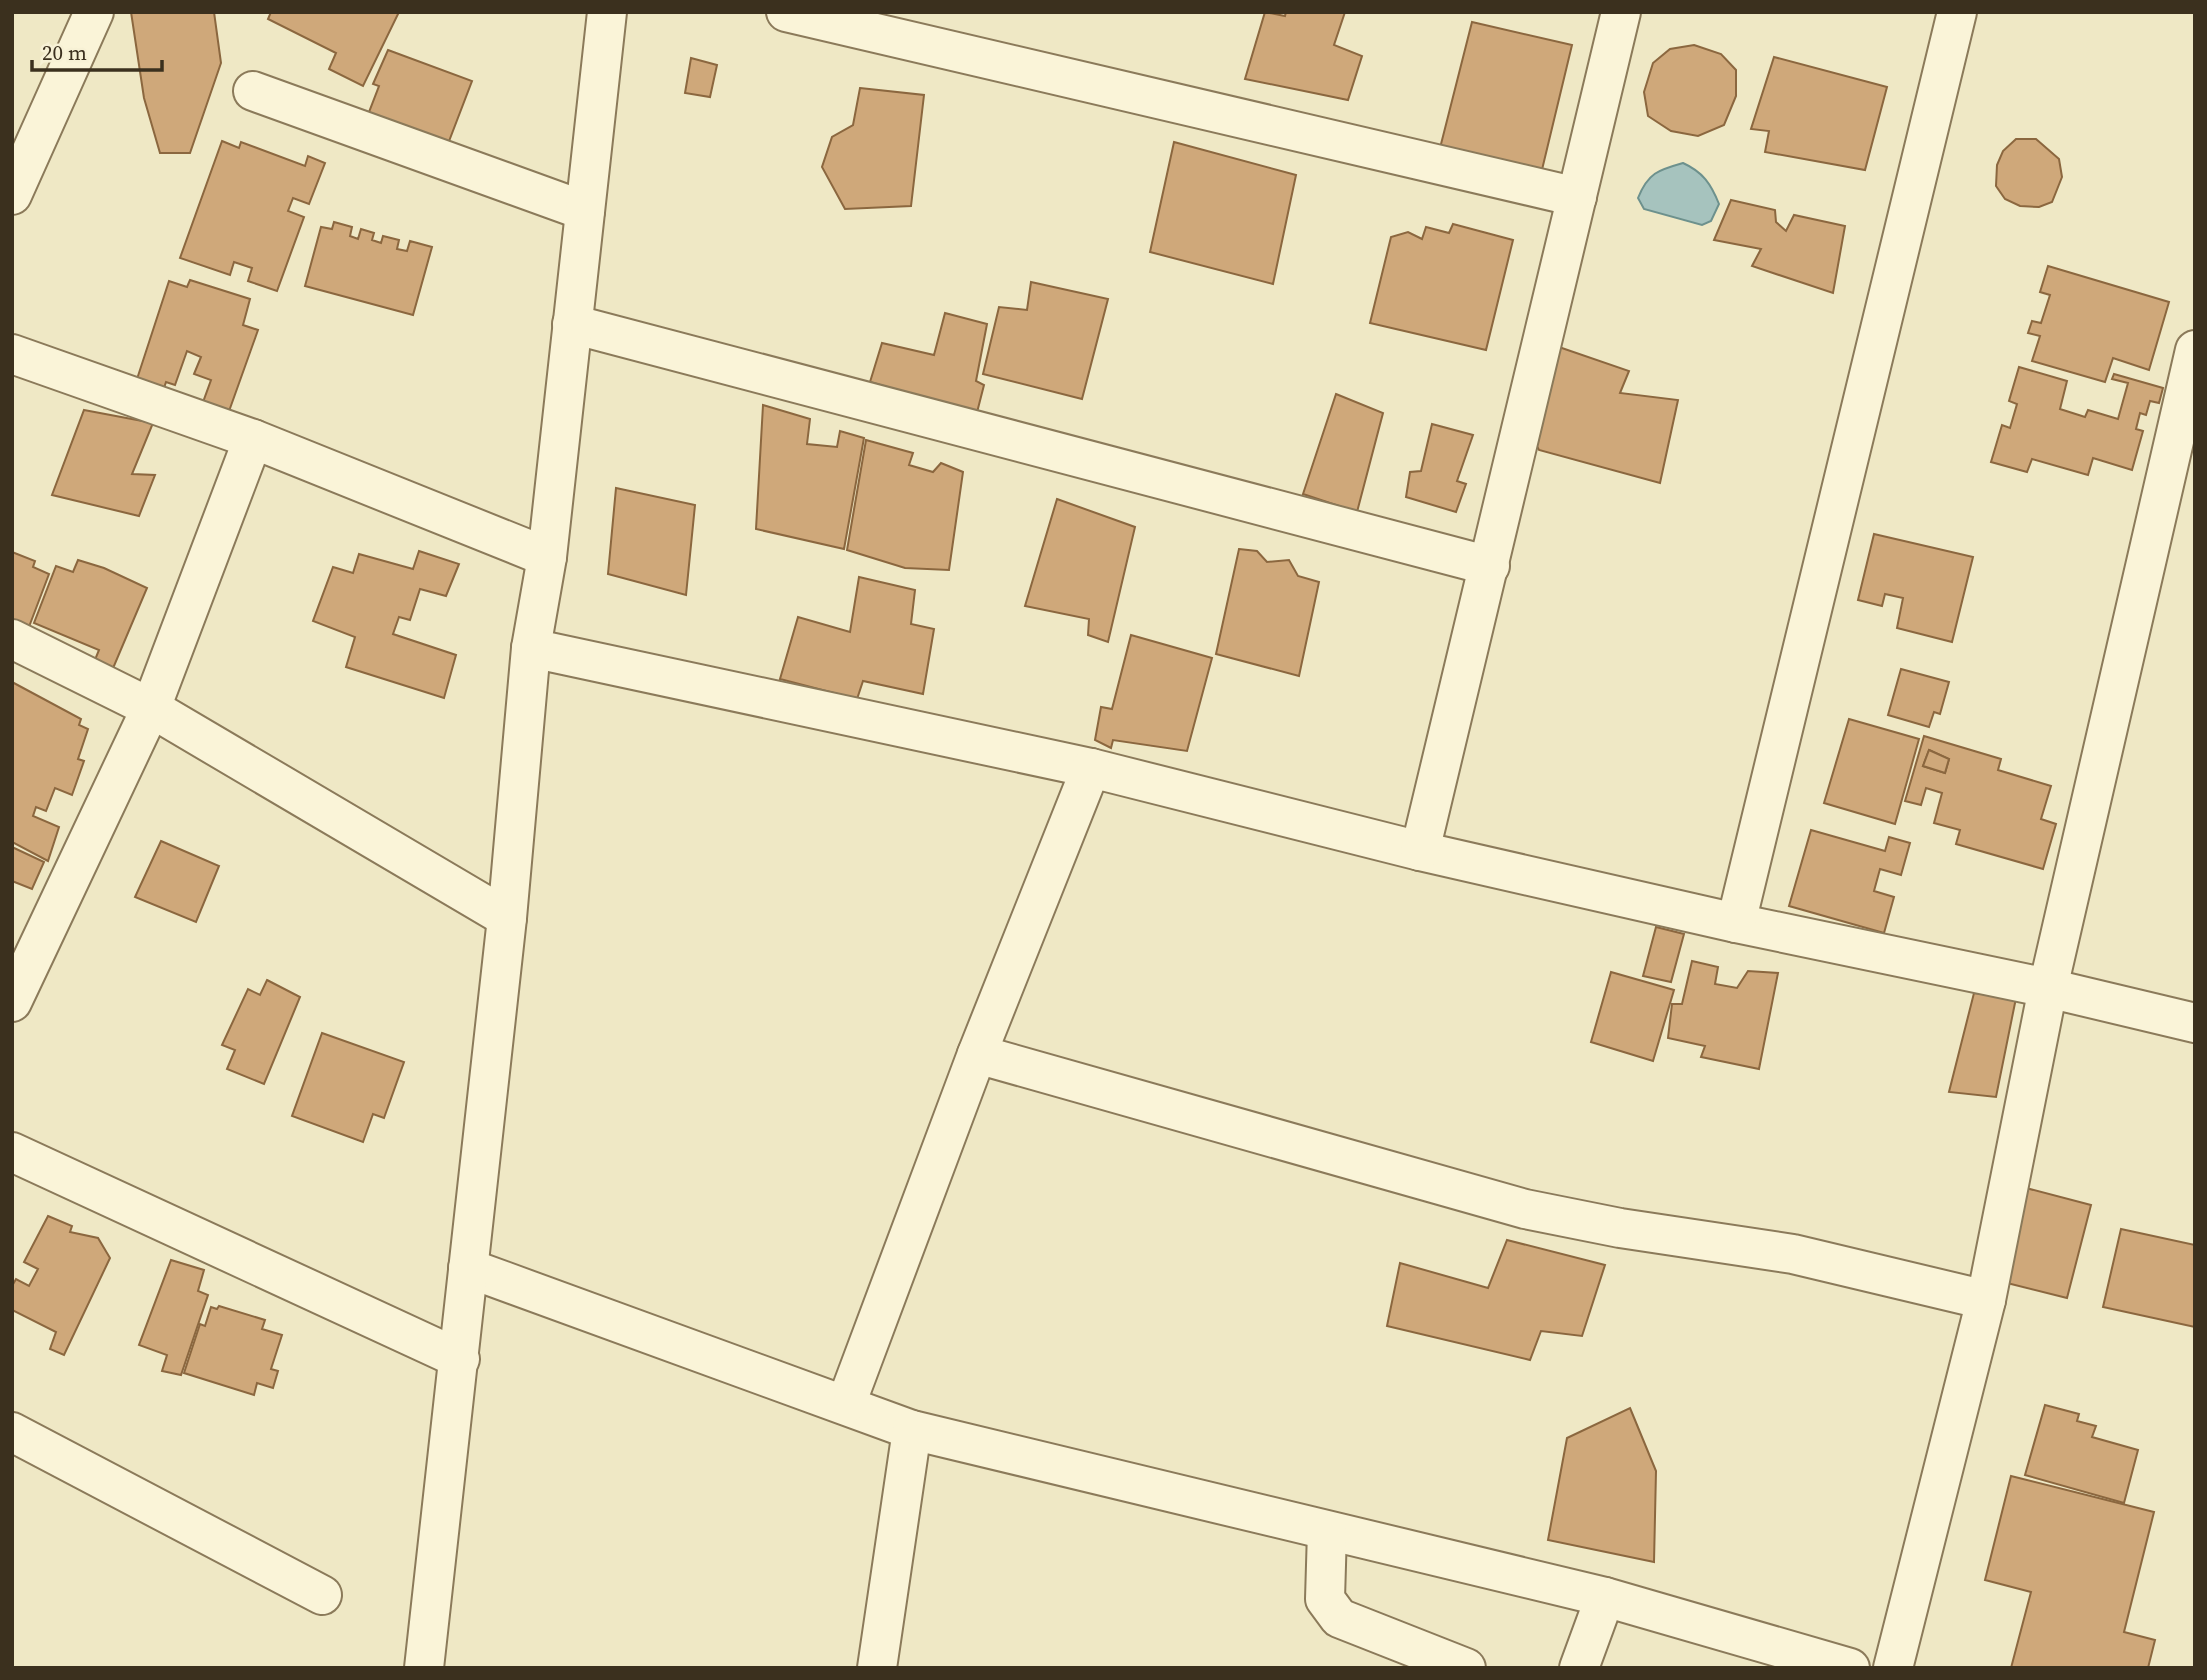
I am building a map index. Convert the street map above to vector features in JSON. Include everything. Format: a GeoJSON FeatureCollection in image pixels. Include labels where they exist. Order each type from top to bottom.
{"type":"FeatureCollection","features":[{"type":"Feature","properties":{"kind":"street"},"geometry":{"type":"LineString","coordinates":[[12,195],[94,12]]}},
{"type":"Feature","properties":{"kind":"street"},"geometry":{"type":"LineString","coordinates":[[425,1668],[507,918],[531,648],[547,557],[607,12]]}},
{"type":"Feature","properties":{"kind":"street"},"geometry":{"type":"LineString","coordinates":[[786,12],[1577,197]]}},
{"type":"Feature","properties":{"kind":"street"},"geometry":{"type":"LineString","coordinates":[[1420,851],[1620,12]]}},
{"type":"Feature","properties":{"kind":"street"},"geometry":{"type":"LineString","coordinates":[[1736,923],[1957,12]]}},
{"type":"Feature","properties":{"kind":"street"},"geometry":{"type":"LineString","coordinates":[[253,91],[585,211]]}},
{"type":"Feature","properties":{"kind":"street"},"geometry":{"type":"LineString","coordinates":[[572,324],[1490,566]]}},
{"type":"Feature","properties":{"kind":"street"},"geometry":{"type":"LineString","coordinates":[[1892,1668],[1986,1300],[2048,988],[2195,350]]}},
{"type":"Feature","properties":{"kind":"street"},"geometry":{"type":"LineString","coordinates":[[12,354],[253,439],[547,557]]}},
{"type":"Feature","properties":{"kind":"street"},"geometry":{"type":"LineString","coordinates":[[12,1002],[151,708],[253,439]]}},
{"type":"Feature","properties":{"kind":"street"},"geometry":{"type":"LineString","coordinates":[[12,639],[151,708],[507,918]]}},
{"type":"Feature","properties":{"kind":"street"},"geometry":{"type":"LineString","coordinates":[[531,648],[1091,768],[1420,851],[1736,923],[2048,988],[2195,1023]]}},
{"type":"Feature","properties":{"kind":"street"},"geometry":{"type":"LineString","coordinates":[[846,1404],[978,1054],[1091,768]]}},
{"type":"Feature","properties":{"kind":"street"},"geometry":{"type":"LineString","coordinates":[[978,1054],[1525,1209],[1620,1228],[1793,1254],[1986,1300]]}},
{"type":"Feature","properties":{"kind":"street"},"geometry":{"type":"LineString","coordinates":[[12,1152],[460,1359]]}},
{"type":"Feature","properties":{"kind":"street"},"geometry":{"type":"LineString","coordinates":[[468,1268],[912,1430],[1605,1597],[1850,1668]]}},
{"type":"Feature","properties":{"kind":"street"},"geometry":{"type":"LineString","coordinates":[[877,1668],[912,1430]]}},
{"type":"Feature","properties":{"kind":"street"},"geometry":{"type":"LineString","coordinates":[[12,1432],[321,1595]]}},
{"type":"Feature","properties":{"kind":"street"},"geometry":{"type":"LineString","coordinates":[[1327,1531],[1325,1599],[1339,1618],[1466,1668]]}},
{"type":"Feature","properties":{"kind":"street"},"geometry":{"type":"LineString","coordinates":[[1578,1668],[1605,1597]]}},
{"type":"Feature","properties":{"kind":"water"},"geometry":{"type":"Polygon","coordinates":[[[1683,163],[1706,179],[1719,204],[1711,221],[1702,225],[1644,209],[1638,198],[1646,183],[1655,174],[1683,163]]]}},
{"type":"Feature","properties":{"kind":"building"},"geometry":{"type":"Polygon","coordinates":[[[131,12],[214,12],[221,63],[190,153],[160,153],[144,98],[131,12]]]}},
{"type":"Feature","properties":{"kind":"building"},"geometry":{"type":"Polygon","coordinates":[[[271,12],[399,12],[363,86],[329,69],[336,53],[268,19],[271,12]]]}},
{"type":"Feature","properties":{"kind":"building"},"geometry":{"type":"Polygon","coordinates":[[[1265,12],[1285,16],[1286,12],[1345,12],[1334,45],[1362,56],[1348,100],[1245,79],[1265,12]]]}},
{"type":"Feature","properties":{"kind":"building"},"geometry":{"type":"Polygon","coordinates":[[[1472,22],[1572,45],[1540,178],[1439,152],[1472,22]]]}},
{"type":"Feature","properties":{"kind":"building"},"geometry":{"type":"Polygon","coordinates":[[[1694,45],[1721,54],[1736,70],[1736,96],[1724,125],[1698,136],[1671,131],[1648,116],[1644,92],[1653,63],[1670,49],[1694,45]]]}},
{"type":"Feature","properties":{"kind":"building"},"geometry":{"type":"Polygon","coordinates":[[[388,50],[472,81],[446,149],[366,120],[379,86],[373,84],[388,50]]]}},
{"type":"Feature","properties":{"kind":"building"},"geometry":{"type":"Polygon","coordinates":[[[1774,57],[1887,87],[1865,170],[1765,152],[1769,131],[1751,129],[1774,57]]]}},
{"type":"Feature","properties":{"kind":"building"},"geometry":{"type":"Polygon","coordinates":[[[691,58],[717,65],[710,97],[685,93],[691,58]]]}},
{"type":"Feature","properties":{"kind":"building"},"geometry":{"type":"Polygon","coordinates":[[[860,88],[924,95],[911,206],[845,209],[822,167],[832,137],[853,125],[860,88]]]}},
{"type":"Feature","properties":{"kind":"building"},"geometry":{"type":"Polygon","coordinates":[[[2016,139],[2036,139],[2059,159],[2062,177],[2052,202],[2039,207],[2020,206],[2005,199],[1996,186],[1997,165],[2003,151],[2016,139]]]}},
{"type":"Feature","properties":{"kind":"building"},"geometry":{"type":"Polygon","coordinates":[[[222,141],[239,148],[241,142],[305,166],[308,156],[325,163],[309,204],[293,198],[288,211],[304,217],[277,291],[248,281],[252,268],[234,262],[230,275],[180,258],[222,141]]]}},
{"type":"Feature","properties":{"kind":"building"},"geometry":{"type":"Polygon","coordinates":[[[1174,142],[1296,175],[1273,284],[1150,252],[1174,142]]]}},
{"type":"Feature","properties":{"kind":"building"},"geometry":{"type":"Polygon","coordinates":[[[1731,200],[1775,210],[1776,222],[1786,231],[1794,215],[1845,226],[1833,293],[1752,266],[1761,249],[1714,240],[1731,200]]]}},
{"type":"Feature","properties":{"kind":"building"},"geometry":{"type":"Polygon","coordinates":[[[334,222],[352,227],[350,236],[358,239],[361,229],[374,233],[372,240],[381,243],[383,236],[399,240],[397,249],[407,251],[410,241],[432,247],[413,315],[305,286],[321,227],[332,229],[334,222]]]}},
{"type":"Feature","properties":{"kind":"building"},"geometry":{"type":"Polygon","coordinates":[[[1453,224],[1513,240],[1486,350],[1370,323],[1391,237],[1408,232],[1422,239],[1426,227],[1449,233],[1453,224]]]}},
{"type":"Feature","properties":{"kind":"building"},"geometry":{"type":"Polygon","coordinates":[[[2048,266],[2169,302],[2149,370],[2113,358],[2105,382],[2032,361],[2040,336],[2028,333],[2032,321],[2041,323],[2050,295],[2040,292],[2048,266]]]}},
{"type":"Feature","properties":{"kind":"building"},"geometry":{"type":"Polygon","coordinates":[[[190,280],[250,299],[243,325],[258,330],[228,414],[202,405],[211,380],[194,374],[201,357],[187,351],[175,385],[166,382],[164,388],[137,379],[169,281],[187,287],[190,280]]]}},
{"type":"Feature","properties":{"kind":"building"},"geometry":{"type":"Polygon","coordinates":[[[1031,282],[1108,299],[1082,399],[983,374],[999,307],[1027,310],[1031,282]]]}},
{"type":"Feature","properties":{"kind":"building"},"geometry":{"type":"Polygon","coordinates":[[[945,313],[987,324],[976,381],[984,385],[973,428],[949,405],[870,382],[882,343],[934,355],[945,313]]]}},
{"type":"Feature","properties":{"kind":"building"},"geometry":{"type":"Polygon","coordinates":[[[1556,346],[1629,371],[1620,393],[1678,400],[1660,483],[1539,450],[1533,439],[1556,346]]]}},
{"type":"Feature","properties":{"kind":"building"},"geometry":{"type":"Polygon","coordinates":[[[2019,367],[2067,381],[2060,409],[2085,417],[2088,410],[2118,419],[2128,383],[2112,379],[2114,374],[2163,388],[2159,403],[2150,401],[2146,415],[2140,413],[2136,429],[2143,431],[2132,470],[2093,458],[2088,475],[2032,459],[2027,472],[1991,462],[2002,425],[2010,428],[2017,404],[2009,401],[2019,367]]]}},
{"type":"Feature","properties":{"kind":"building"},"geometry":{"type":"Polygon","coordinates":[[[1336,394],[1383,413],[1357,512],[1303,494],[1336,394]]]}},
{"type":"Feature","properties":{"kind":"building"},"geometry":{"type":"Polygon","coordinates":[[[763,405],[810,419],[807,444],[837,447],[840,431],[864,438],[844,549],[756,529],[763,405]]]}},
{"type":"Feature","properties":{"kind":"building"},"geometry":{"type":"Polygon","coordinates":[[[84,410],[153,423],[132,474],[155,475],[139,516],[52,495],[84,410]]]}},
{"type":"Feature","properties":{"kind":"building"},"geometry":{"type":"Polygon","coordinates":[[[1432,424],[1473,435],[1457,481],[1466,484],[1456,512],[1406,497],[1410,472],[1421,471],[1432,424]]]}},
{"type":"Feature","properties":{"kind":"building"},"geometry":{"type":"Polygon","coordinates":[[[866,440],[913,453],[909,465],[933,472],[941,463],[963,472],[949,570],[905,568],[847,550],[866,440]]]}},
{"type":"Feature","properties":{"kind":"building"},"geometry":{"type":"Polygon","coordinates":[[[616,488],[695,505],[686,595],[608,574],[616,488]]]}},
{"type":"Feature","properties":{"kind":"building"},"geometry":{"type":"Polygon","coordinates":[[[1057,499],[1135,527],[1108,642],[1088,635],[1089,619],[1025,606],[1057,499]]]}},
{"type":"Feature","properties":{"kind":"building"},"geometry":{"type":"Polygon","coordinates":[[[1874,534],[1973,557],[1952,642],[1897,628],[1903,598],[1885,594],[1882,606],[1858,600],[1874,534]]]}},
{"type":"Feature","properties":{"kind":"building"},"geometry":{"type":"Polygon","coordinates":[[[1239,549],[1257,551],[1267,562],[1289,560],[1298,576],[1319,582],[1299,676],[1216,654],[1239,549]]]}},
{"type":"Feature","properties":{"kind":"building"},"geometry":{"type":"Polygon","coordinates":[[[419,551],[459,564],[446,596],[420,589],[410,620],[399,617],[393,634],[456,655],[444,698],[346,667],[355,637],[313,621],[333,567],[353,573],[359,554],[413,569],[419,551]]]}},
{"type":"Feature","properties":{"kind":"building"},"geometry":{"type":"Polygon","coordinates":[[[12,552],[35,561],[33,567],[49,574],[27,632],[12,626],[12,552]]]}},
{"type":"Feature","properties":{"kind":"building"},"geometry":{"type":"Polygon","coordinates":[[[78,560],[104,568],[147,588],[111,673],[92,667],[99,650],[34,623],[56,566],[73,572],[78,560]]]}},
{"type":"Feature","properties":{"kind":"building"},"geometry":{"type":"Polygon","coordinates":[[[859,577],[915,590],[911,624],[934,629],[923,694],[863,681],[857,699],[780,679],[798,617],[850,632],[859,577]]]}},
{"type":"Feature","properties":{"kind":"building"},"geometry":{"type":"Polygon","coordinates":[[[1131,635],[1212,658],[1187,751],[1113,740],[1111,748],[1095,740],[1101,707],[1112,709],[1131,635]]]}},
{"type":"Feature","properties":{"kind":"building"},"geometry":{"type":"Polygon","coordinates":[[[1901,669],[1949,682],[1940,714],[1934,712],[1929,727],[1888,715],[1901,669]]]}},
{"type":"Feature","properties":{"kind":"building"},"geometry":{"type":"Polygon","coordinates":[[[12,682],[81,719],[79,725],[88,729],[78,759],[84,761],[72,795],[55,788],[46,811],[36,807],[33,816],[59,827],[48,861],[12,842],[12,682]]]}},
{"type":"Feature","properties":{"kind":"building"},"geometry":{"type":"Polygon","coordinates":[[[1849,719],[1919,739],[1895,824],[1824,803],[1849,719]]]}},
{"type":"Feature","properties":{"kind":"building"},"geometry":{"type":"Polygon","coordinates":[[[1924,736],[2001,759],[1998,770],[2051,786],[2041,819],[2056,824],[2043,869],[1956,844],[1960,830],[1934,823],[1942,793],[1926,788],[1921,805],[1905,801],[1924,736]],[[1929,750],[1923,766],[1945,773],[1949,759],[1929,750]]]}},
{"type":"Feature","properties":{"kind":"building"},"geometry":{"type":"Polygon","coordinates":[[[1929,750],[1949,759],[1945,773],[1923,766],[1929,750]]]}},
{"type":"Feature","properties":{"kind":"building"},"geometry":{"type":"Polygon","coordinates":[[[1811,830],[1885,851],[1889,837],[1910,843],[1901,875],[1880,869],[1874,891],[1894,897],[1884,933],[1789,906],[1811,830]]]}},
{"type":"Feature","properties":{"kind":"building"},"geometry":{"type":"Polygon","coordinates":[[[161,841],[219,866],[196,922],[135,897],[161,841]]]}},
{"type":"Feature","properties":{"kind":"building"},"geometry":{"type":"Polygon","coordinates":[[[12,847],[44,862],[32,889],[12,881],[12,847]]]}},
{"type":"Feature","properties":{"kind":"building"},"geometry":{"type":"Polygon","coordinates":[[[1656,927],[1684,934],[1671,982],[1643,976],[1656,927]]]}},
{"type":"Feature","properties":{"kind":"building"},"geometry":{"type":"Polygon","coordinates":[[[1692,961],[1718,967],[1715,984],[1737,988],[1748,971],[1778,973],[1759,1069],[1701,1057],[1705,1046],[1668,1038],[1672,1004],[1682,1004],[1692,961]]]}},
{"type":"Feature","properties":{"kind":"building"},"geometry":{"type":"Polygon","coordinates":[[[1611,972],[1674,990],[1653,1061],[1591,1042],[1611,972]]]}},
{"type":"Feature","properties":{"kind":"building"},"geometry":{"type":"Polygon","coordinates":[[[267,980],[300,997],[264,1084],[227,1069],[235,1050],[222,1045],[248,989],[260,995],[267,980]]]}},
{"type":"Feature","properties":{"kind":"building"},"geometry":{"type":"Polygon","coordinates":[[[1974,993],[2016,998],[1996,1097],[1949,1092],[1974,993]]]}},
{"type":"Feature","properties":{"kind":"building"},"geometry":{"type":"Polygon","coordinates":[[[322,1033],[404,1062],[384,1118],[373,1114],[363,1142],[292,1116],[322,1033]]]}},
{"type":"Feature","properties":{"kind":"building"},"geometry":{"type":"Polygon","coordinates":[[[2026,1188],[2091,1205],[2067,1298],[2003,1282],[2026,1188]]]}},
{"type":"Feature","properties":{"kind":"building"},"geometry":{"type":"Polygon","coordinates":[[[48,1216],[72,1226],[70,1232],[98,1238],[110,1258],[64,1355],[50,1349],[56,1332],[12,1310],[12,1286],[16,1279],[29,1286],[38,1269],[24,1262],[48,1216]]]}},
{"type":"Feature","properties":{"kind":"building"},"geometry":{"type":"Polygon","coordinates":[[[2121,1229],[2195,1245],[2195,1327],[2103,1307],[2121,1229]]]}},
{"type":"Feature","properties":{"kind":"building"},"geometry":{"type":"Polygon","coordinates":[[[1507,1240],[1605,1265],[1582,1336],[1541,1331],[1530,1360],[1387,1326],[1400,1263],[1488,1288],[1507,1240]]]}},
{"type":"Feature","properties":{"kind":"building"},"geometry":{"type":"Polygon","coordinates":[[[171,1260],[204,1270],[198,1291],[208,1295],[181,1375],[162,1371],[167,1355],[139,1345],[171,1260]]]}},
{"type":"Feature","properties":{"kind":"building"},"geometry":{"type":"Polygon","coordinates":[[[219,1306],[265,1320],[262,1329],[282,1335],[271,1369],[278,1371],[273,1388],[257,1383],[254,1395],[184,1373],[200,1324],[205,1326],[211,1307],[217,1309],[219,1306]]]}},
{"type":"Feature","properties":{"kind":"building"},"geometry":{"type":"Polygon","coordinates":[[[2045,1405],[2079,1414],[2077,1421],[2096,1426],[2092,1437],[2138,1450],[2124,1503],[2025,1475],[2045,1405]]]}},
{"type":"Feature","properties":{"kind":"building"},"geometry":{"type":"Polygon","coordinates":[[[1630,1408],[1656,1471],[1654,1562],[1548,1540],[1567,1438],[1630,1408]]]}},
{"type":"Feature","properties":{"kind":"building"},"geometry":{"type":"Polygon","coordinates":[[[2011,1476],[2154,1512],[2124,1632],[2155,1640],[2148,1668],[2011,1668],[2031,1592],[1985,1580],[2011,1476]]]}}]}
